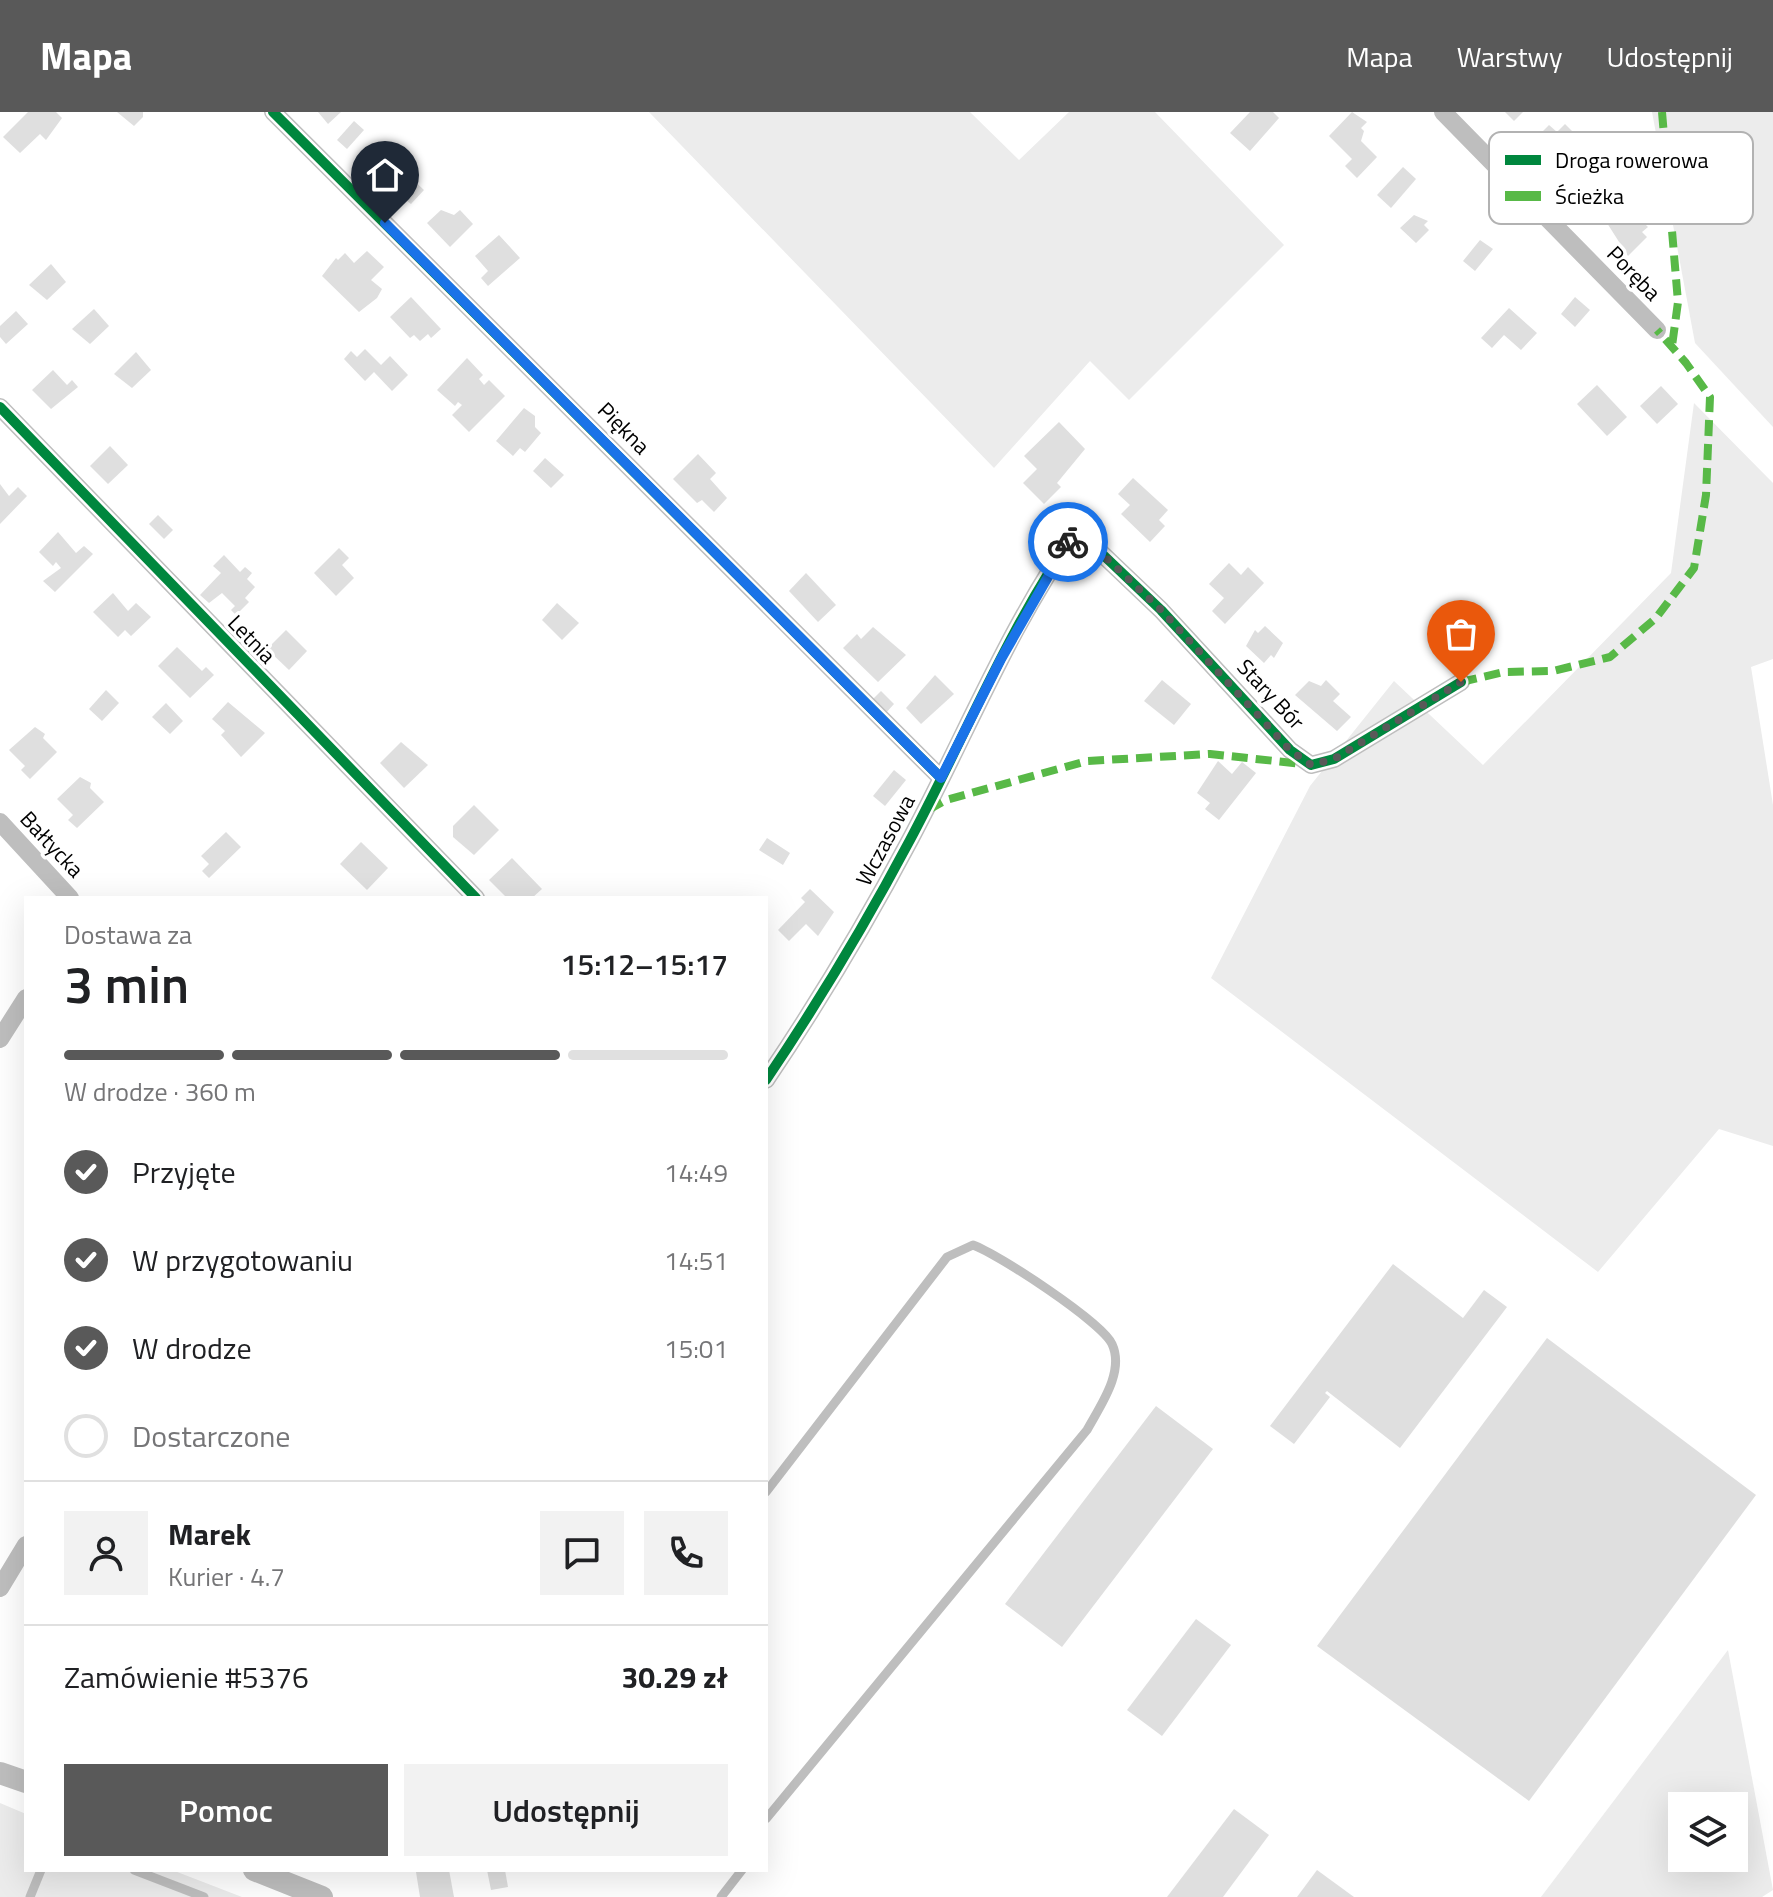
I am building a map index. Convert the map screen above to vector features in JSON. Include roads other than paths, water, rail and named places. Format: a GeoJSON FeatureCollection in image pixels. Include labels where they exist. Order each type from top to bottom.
{"type":"FeatureCollection","features":[{"type":"Feature","properties":{"kind":"street","name":"Piękna"},"geometry":{"type":"LineString","coordinates":[[273,112],[941,778]]}},
{"type":"Feature","properties":{"kind":"street","name":"Poręba"},"geometry":{"type":"LineString","coordinates":[[1443,112],[1489,159]]}},
{"type":"Feature","properties":{"kind":"street","name":"Poręba"},"geometry":{"type":"LineString","coordinates":[[1553,224],[1657,330]]}},
{"type":"Feature","properties":{"kind":"street","name":"Letnia"},"geometry":{"type":"LineString","coordinates":[[0,407],[474,896]]}},
{"type":"Feature","properties":{"kind":"street","name":"Wczasowa"},"geometry":{"type":"LineString","coordinates":[[768,1077],[841,964],[1043,581],[1077,530]]}},
{"type":"Feature","properties":{"kind":"street","name":"Stary Bór"},"geometry":{"type":"LineString","coordinates":[[1077,530],[1161,610],[1290,750],[1311,765],[1334,759],[1461,682]]}},
{"type":"Feature","properties":{"kind":"street","name":"Bałtycka"},"geometry":{"type":"LineString","coordinates":[[0,822],[68,896]]}},
{"type":"Feature","properties":{"kind":"street"},"geometry":{"type":"LineString","coordinates":[[0,1039],[24,1001]]}},
{"type":"Feature","properties":{"kind":"street"},"geometry":{"type":"LineString","coordinates":[[0,1588],[24,1548]]}},
{"type":"Feature","properties":{"kind":"street"},"geometry":{"type":"LineString","coordinates":[[0,1773],[24,1781]]}},
{"type":"Feature","properties":{"kind":"street"},"geometry":{"type":"LineString","coordinates":[[259,1872],[322,1897]]}},
{"type":"Feature","properties":{"kind":"lane"},"geometry":{"type":"LineString","coordinates":[[768,1489],[947,1257],[961,1250],[973,1245],[1007,1263],[1099,1327],[1112,1345],[1115,1366],[1107,1393],[1087,1430],[768,1817]]}},
{"type":"Feature","properties":{"kind":"lane"},"geometry":{"type":"LineString","coordinates":[[30,1897],[40,1872]]}},
{"type":"Feature","properties":{"kind":"lane"},"geometry":{"type":"LineString","coordinates":[[139,1872],[204,1897]]}},
{"type":"Feature","properties":{"kind":"lane"},"geometry":{"type":"LineString","coordinates":[[721,1897],[740,1872]]}}]}
